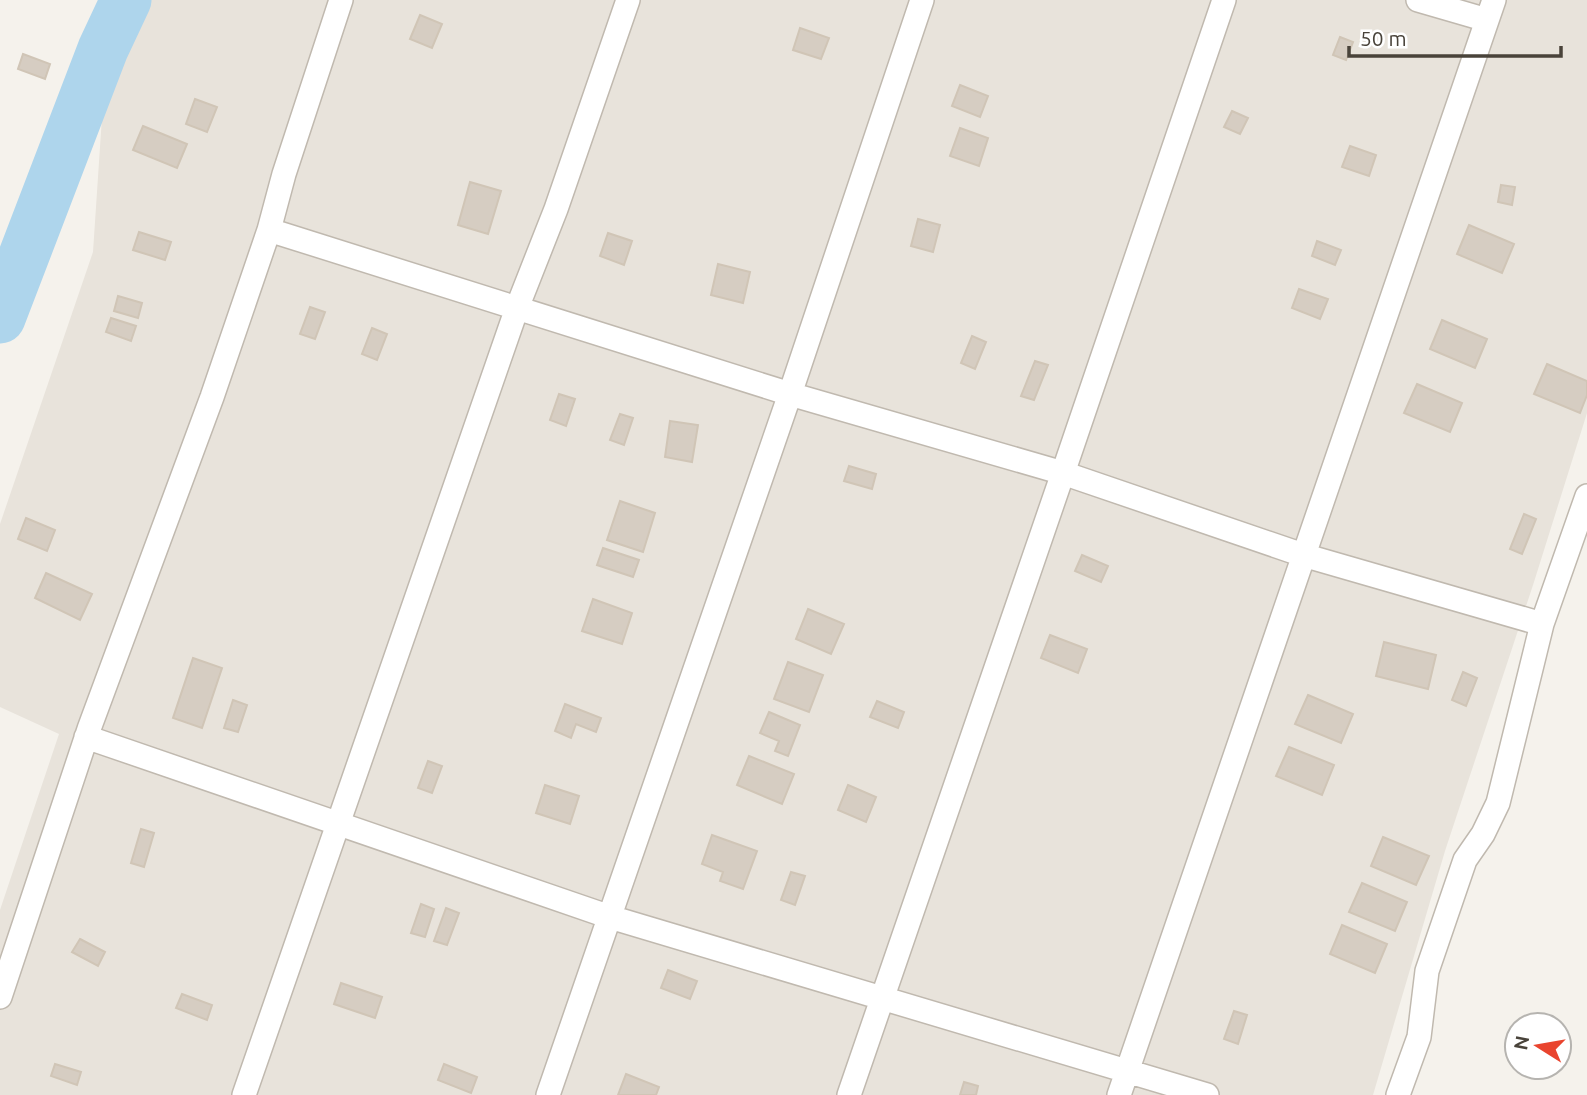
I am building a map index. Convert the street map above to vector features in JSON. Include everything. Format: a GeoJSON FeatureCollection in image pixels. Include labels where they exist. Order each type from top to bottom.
{"type":"FeatureCollection","features":[{"type":"Feature","properties":{"kind":"street"},"geometry":{"type":"LineString","coordinates":[[0,997],[86,737],[212,397],[269,230],[284,174],[341,0]]}},
{"type":"Feature","properties":{"kind":"street"},"geometry":{"type":"LineString","coordinates":[[244,1095],[517,308],[556,209],[628,0]]}},
{"type":"Feature","properties":{"kind":"street"},"geometry":{"type":"LineString","coordinates":[[548,1095],[790,394],[922,0]]}},
{"type":"Feature","properties":{"kind":"street"},"geometry":{"type":"LineString","coordinates":[[849,1095],[1224,0]]}},
{"type":"Feature","properties":{"kind":"street"},"geometry":{"type":"LineString","coordinates":[[1119,1095],[1490,10],[1418,0]]}},
{"type":"Feature","properties":{"kind":"street"},"geometry":{"type":"LineString","coordinates":[[269,230],[790,394],[1063,473],[1303,555],[1542,624]]}},
{"type":"Feature","properties":{"kind":"street"},"geometry":{"type":"LineString","coordinates":[[1398,1095],[1419,1037],[1427,971],[1465,860],[1483,834],[1498,803],[1542,624],[1587,496]]}},
{"type":"Feature","properties":{"kind":"street"},"geometry":{"type":"LineString","coordinates":[[86,737],[610,917],[1207,1095]]}},
{"type":"Feature","properties":{"kind":"shaded area"},"geometry":{"type":"Polygon","coordinates":[[[144,0],[1587,0],[1587,413],[1445,851],[1373,1095],[0,1095],[0,910],[59,734],[0,707],[0,524],[93,252],[104,87],[144,0]]]}},
{"type":"Feature","properties":{"kind":"building"},"geometry":{"type":"Polygon","coordinates":[[[420,15],[442,24],[432,48],[410,39],[420,15]]]}},
{"type":"Feature","properties":{"kind":"building"},"geometry":{"type":"Polygon","coordinates":[[[800,28],[829,38],[821,59],[793,50],[800,28]]]}},
{"type":"Feature","properties":{"kind":"building"},"geometry":{"type":"Polygon","coordinates":[[[1340,37],[1353,42],[1346,60],[1333,55],[1340,37]]]}},
{"type":"Feature","properties":{"kind":"building"},"geometry":{"type":"Polygon","coordinates":[[[23,54],[50,64],[45,79],[18,69],[23,54]]]}},
{"type":"Feature","properties":{"kind":"building"},"geometry":{"type":"Polygon","coordinates":[[[960,85],[988,96],[980,117],[952,106],[960,85]]]}},
{"type":"Feature","properties":{"kind":"building"},"geometry":{"type":"Polygon","coordinates":[[[195,99],[217,107],[207,132],[186,124],[195,99]]]}},
{"type":"Feature","properties":{"kind":"building"},"geometry":{"type":"Polygon","coordinates":[[[1232,111],[1248,118],[1240,134],[1224,127],[1232,111]]]}},
{"type":"Feature","properties":{"kind":"building"},"geometry":{"type":"Polygon","coordinates":[[[143,126],[187,144],[177,168],[133,150],[143,126]]]}},
{"type":"Feature","properties":{"kind":"building"},"geometry":{"type":"Polygon","coordinates":[[[960,128],[988,138],[979,166],[950,156],[960,128]]]}},
{"type":"Feature","properties":{"kind":"building"},"geometry":{"type":"Polygon","coordinates":[[[1350,146],[1376,155],[1369,176],[1342,167],[1350,146]]]}},
{"type":"Feature","properties":{"kind":"building"},"geometry":{"type":"Polygon","coordinates":[[[470,182],[501,191],[488,234],[458,225],[470,182]]]}},
{"type":"Feature","properties":{"kind":"building"},"geometry":{"type":"Polygon","coordinates":[[[1501,185],[1515,187],[1512,205],[1498,202],[1501,185]]]}},
{"type":"Feature","properties":{"kind":"building"},"geometry":{"type":"Polygon","coordinates":[[[918,219],[940,225],[933,252],[911,246],[918,219]]]}},
{"type":"Feature","properties":{"kind":"building"},"geometry":{"type":"Polygon","coordinates":[[[1469,225],[1514,244],[1502,273],[1457,254],[1469,225]]]}},
{"type":"Feature","properties":{"kind":"building"},"geometry":{"type":"Polygon","coordinates":[[[139,232],[171,242],[165,260],[133,250],[139,232]]]}},
{"type":"Feature","properties":{"kind":"building"},"geometry":{"type":"Polygon","coordinates":[[[608,233],[632,241],[624,265],[600,256],[608,233]]]}},
{"type":"Feature","properties":{"kind":"building"},"geometry":{"type":"Polygon","coordinates":[[[1317,241],[1341,250],[1335,265],[1312,256],[1317,241]]]}},
{"type":"Feature","properties":{"kind":"building"},"geometry":{"type":"Polygon","coordinates":[[[718,264],[750,272],[743,303],[711,295],[718,264]]]}},
{"type":"Feature","properties":{"kind":"building"},"geometry":{"type":"Polygon","coordinates":[[[1299,289],[1328,299],[1320,319],[1292,308],[1299,289]]]}},
{"type":"Feature","properties":{"kind":"building"},"geometry":{"type":"Polygon","coordinates":[[[118,296],[142,303],[138,318],[114,311],[118,296]]]}},
{"type":"Feature","properties":{"kind":"building"},"geometry":{"type":"Polygon","coordinates":[[[310,307],[325,312],[315,339],[300,334],[310,307]]]}},
{"type":"Feature","properties":{"kind":"building"},"geometry":{"type":"Polygon","coordinates":[[[111,318],[136,326],[131,341],[106,332],[111,318]]]}},
{"type":"Feature","properties":{"kind":"building"},"geometry":{"type":"Polygon","coordinates":[[[1442,320],[1487,339],[1475,368],[1430,349],[1442,320]]]}},
{"type":"Feature","properties":{"kind":"building"},"geometry":{"type":"Polygon","coordinates":[[[372,328],[387,334],[377,360],[362,354],[372,328]]]}},
{"type":"Feature","properties":{"kind":"building"},"geometry":{"type":"Polygon","coordinates":[[[972,336],[986,342],[975,369],[961,363],[972,336]]]}},
{"type":"Feature","properties":{"kind":"building"},"geometry":{"type":"Polygon","coordinates":[[[1035,361],[1048,365],[1034,400],[1021,396],[1035,361]]]}},
{"type":"Feature","properties":{"kind":"building"},"geometry":{"type":"Polygon","coordinates":[[[1547,364],[1587,381],[1587,395],[1580,413],[1534,394],[1547,364]]]}},
{"type":"Feature","properties":{"kind":"building"},"geometry":{"type":"Polygon","coordinates":[[[1417,384],[1462,403],[1450,432],[1404,413],[1417,384]]]}},
{"type":"Feature","properties":{"kind":"building"},"geometry":{"type":"Polygon","coordinates":[[[559,394],[575,399],[566,426],[550,420],[559,394]]]}},
{"type":"Feature","properties":{"kind":"building"},"geometry":{"type":"Polygon","coordinates":[[[620,414],[633,418],[624,445],[610,440],[620,414]]]}},
{"type":"Feature","properties":{"kind":"building"},"geometry":{"type":"Polygon","coordinates":[[[670,421],[698,425],[692,462],[665,457],[670,421]]]}},
{"type":"Feature","properties":{"kind":"building"},"geometry":{"type":"Polygon","coordinates":[[[849,466],[876,474],[872,489],[844,481],[849,466]]]}},
{"type":"Feature","properties":{"kind":"building"},"geometry":{"type":"Polygon","coordinates":[[[620,501],[655,513],[643,552],[607,540],[620,501]]]}},
{"type":"Feature","properties":{"kind":"building"},"geometry":{"type":"Polygon","coordinates":[[[1524,514],[1536,519],[1522,554],[1510,549],[1524,514]]]}},
{"type":"Feature","properties":{"kind":"building"},"geometry":{"type":"Polygon","coordinates":[[[26,518],[55,530],[47,551],[18,539],[26,518]]]}},
{"type":"Feature","properties":{"kind":"building"},"geometry":{"type":"Polygon","coordinates":[[[603,548],[639,560],[633,577],[597,565],[603,548]]]}},
{"type":"Feature","properties":{"kind":"building"},"geometry":{"type":"Polygon","coordinates":[[[1082,555],[1108,566],[1101,582],[1075,571],[1082,555]]]}},
{"type":"Feature","properties":{"kind":"building"},"geometry":{"type":"Polygon","coordinates":[[[46,573],[92,594],[80,620],[35,598],[46,573]]]}},
{"type":"Feature","properties":{"kind":"building"},"geometry":{"type":"Polygon","coordinates":[[[593,599],[632,613],[622,644],[582,631],[593,599]]]}},
{"type":"Feature","properties":{"kind":"building"},"geometry":{"type":"Polygon","coordinates":[[[808,609],[844,624],[831,654],[796,639],[808,609]]]}},
{"type":"Feature","properties":{"kind":"building"},"geometry":{"type":"Polygon","coordinates":[[[1050,635],[1087,649],[1078,673],[1041,658],[1050,635]]]}},
{"type":"Feature","properties":{"kind":"building"},"geometry":{"type":"Polygon","coordinates":[[[1384,642],[1436,655],[1428,689],[1376,676],[1384,642]]]}},
{"type":"Feature","properties":{"kind":"building"},"geometry":{"type":"Polygon","coordinates":[[[193,658],[222,668],[202,728],[173,718],[193,658]]]}},
{"type":"Feature","properties":{"kind":"building"},"geometry":{"type":"Polygon","coordinates":[[[788,662],[823,675],[809,712],[774,699],[788,662]]]}},
{"type":"Feature","properties":{"kind":"building"},"geometry":{"type":"Polygon","coordinates":[[[1463,672],[1477,678],[1466,706],[1452,700],[1463,672]]]}},
{"type":"Feature","properties":{"kind":"building"},"geometry":{"type":"Polygon","coordinates":[[[1308,695],[1353,714],[1341,743],[1295,724],[1308,695]]]}},
{"type":"Feature","properties":{"kind":"building"},"geometry":{"type":"Polygon","coordinates":[[[233,700],[247,705],[238,732],[224,728],[233,700]]]}},
{"type":"Feature","properties":{"kind":"building"},"geometry":{"type":"Polygon","coordinates":[[[877,701],[904,712],[898,728],[870,717],[877,701]]]}},
{"type":"Feature","properties":{"kind":"building"},"geometry":{"type":"Polygon","coordinates":[[[565,704],[601,718],[596,732],[576,724],[571,738],[555,731],[565,704]]]}},
{"type":"Feature","properties":{"kind":"building"},"geometry":{"type":"Polygon","coordinates":[[[769,712],[800,725],[788,756],[775,751],[779,741],[760,733],[769,712]]]}},
{"type":"Feature","properties":{"kind":"building"},"geometry":{"type":"Polygon","coordinates":[[[1289,747],[1334,765],[1322,795],[1276,776],[1289,747]]]}},
{"type":"Feature","properties":{"kind":"building"},"geometry":{"type":"Polygon","coordinates":[[[749,756],[794,774],[782,804],[737,785],[749,756]]]}},
{"type":"Feature","properties":{"kind":"building"},"geometry":{"type":"Polygon","coordinates":[[[428,761],[442,766],[432,793],[418,788],[428,761]]]}},
{"type":"Feature","properties":{"kind":"building"},"geometry":{"type":"Polygon","coordinates":[[[545,785],[579,796],[570,824],[536,813],[545,785]]]}},
{"type":"Feature","properties":{"kind":"building"},"geometry":{"type":"Polygon","coordinates":[[[848,785],[876,797],[866,822],[838,810],[848,785]]]}},
{"type":"Feature","properties":{"kind":"building"},"geometry":{"type":"Polygon","coordinates":[[[141,829],[154,833],[144,867],[131,863],[141,829]]]}},
{"type":"Feature","properties":{"kind":"building"},"geometry":{"type":"Polygon","coordinates":[[[712,835],[757,851],[743,889],[720,881],[723,872],[702,864],[712,835]]]}},
{"type":"Feature","properties":{"kind":"building"},"geometry":{"type":"Polygon","coordinates":[[[1383,837],[1429,856],[1416,885],[1371,866],[1383,837]]]}},
{"type":"Feature","properties":{"kind":"building"},"geometry":{"type":"Polygon","coordinates":[[[791,872],[805,876],[795,905],[781,900],[791,872]]]}},
{"type":"Feature","properties":{"kind":"building"},"geometry":{"type":"Polygon","coordinates":[[[1362,883],[1407,902],[1395,931],[1349,912],[1362,883]]]}},
{"type":"Feature","properties":{"kind":"building"},"geometry":{"type":"Polygon","coordinates":[[[421,904],[434,909],[425,937],[411,933],[421,904]]]}},
{"type":"Feature","properties":{"kind":"building"},"geometry":{"type":"Polygon","coordinates":[[[446,908],[459,913],[447,945],[434,941],[446,908]]]}},
{"type":"Feature","properties":{"kind":"building"},"geometry":{"type":"Polygon","coordinates":[[[1342,925],[1387,944],[1375,973],[1330,954],[1342,925]]]}},
{"type":"Feature","properties":{"kind":"building"},"geometry":{"type":"Polygon","coordinates":[[[80,939],[105,952],[98,966],[72,952],[80,939]]]}},
{"type":"Feature","properties":{"kind":"building"},"geometry":{"type":"Polygon","coordinates":[[[668,970],[697,981],[690,999],[661,988],[668,970]]]}},
{"type":"Feature","properties":{"kind":"building"},"geometry":{"type":"Polygon","coordinates":[[[341,983],[382,997],[375,1018],[334,1004],[341,983]]]}},
{"type":"Feature","properties":{"kind":"building"},"geometry":{"type":"Polygon","coordinates":[[[182,994],[212,1005],[207,1020],[176,1008],[182,994]]]}},
{"type":"Feature","properties":{"kind":"building"},"geometry":{"type":"Polygon","coordinates":[[[1234,1011],[1247,1015],[1238,1044],[1224,1039],[1234,1011]]]}},
{"type":"Feature","properties":{"kind":"building"},"geometry":{"type":"Polygon","coordinates":[[[55,1064],[81,1072],[77,1085],[51,1076],[55,1064]]]}},
{"type":"Feature","properties":{"kind":"building"},"geometry":{"type":"Polygon","coordinates":[[[444,1064],[477,1077],[471,1093],[438,1080],[444,1064]]]}},
{"type":"Feature","properties":{"kind":"building"},"geometry":{"type":"Polygon","coordinates":[[[626,1074],[659,1087],[656,1095],[618,1095],[626,1074]]]}},
{"type":"Feature","properties":{"kind":"building"},"geometry":{"type":"Polygon","coordinates":[[[964,1082],[978,1086],[976,1095],[960,1095],[964,1082]]]}},
{"type":"Feature","properties":{"kind":"waterway"},"geometry":{"type":"LineString","coordinates":[[0,318],[103,49],[126,0]]}}]}
